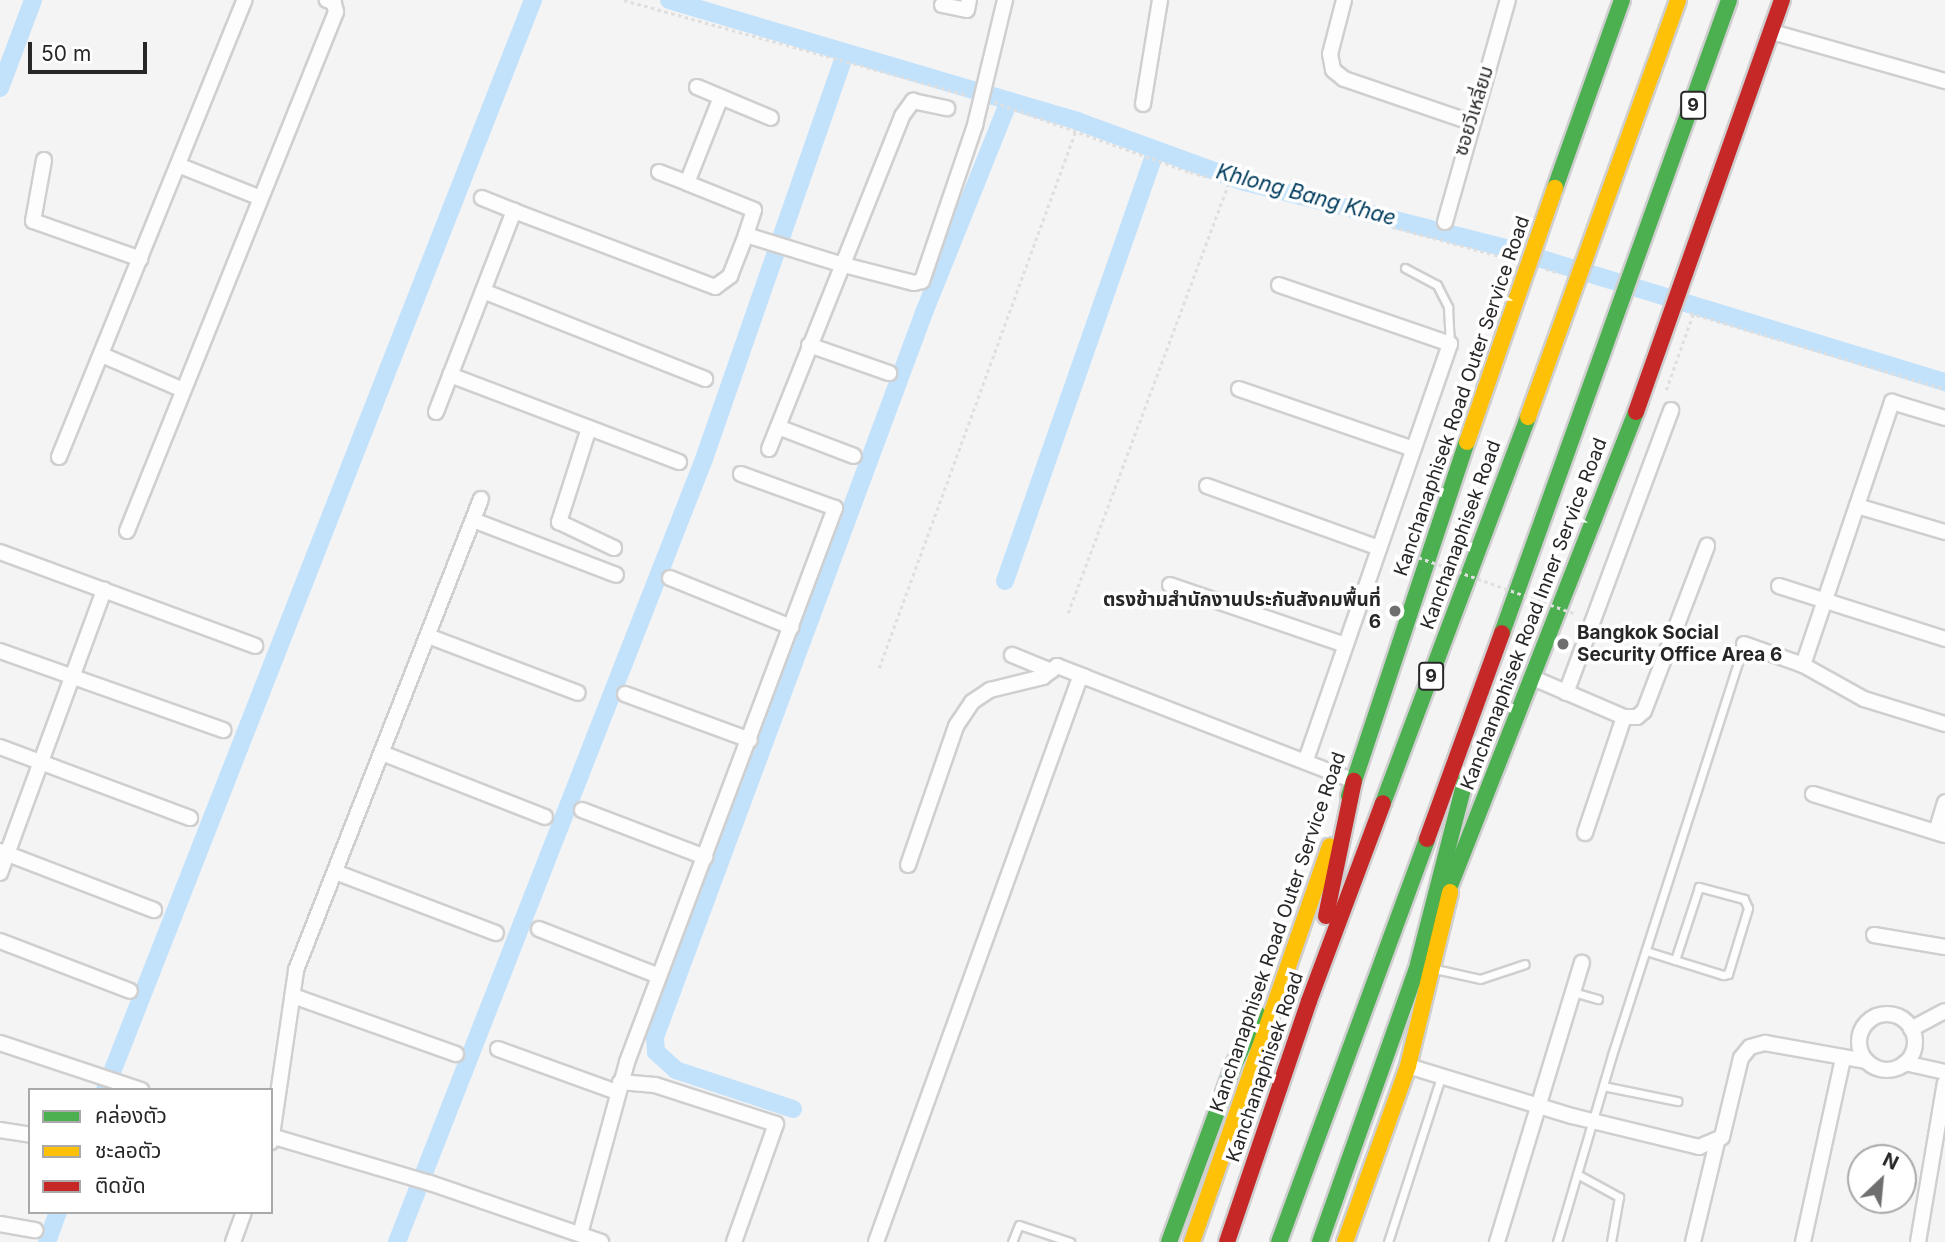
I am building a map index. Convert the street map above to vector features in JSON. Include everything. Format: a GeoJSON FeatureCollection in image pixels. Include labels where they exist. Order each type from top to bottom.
{"type":"FeatureCollection","features":[{"type":"Feature","properties":{"kind":"main road","name":"Kanchanaphisek Road Outer Service Road"},"geometry":{"type":"LineString","coordinates":[[1192,1242],[1354,781],[1502,338],[1622,0]]}},
{"type":"Feature","properties":{"kind":"main road","name":"Kanchanaphisek Road"},"geometry":{"type":"LineString","coordinates":[[1227,1242],[1309,1002],[1612,193],[1678,0]]}},
{"type":"Feature","properties":{"kind":"main road","name":"9"},"geometry":{"type":"LineString","coordinates":[[1279,1242],[1657,210],[1729,0]]}},
{"type":"Feature","properties":{"kind":"main road","name":"Kanchanaphisek Road Inner Service Road"},"geometry":{"type":"LineString","coordinates":[[1320,1242],[1425,966],[1452,880],[1534,678],[1649,378],[1782,0]]}},
{"type":"Feature","properties":{"kind":"main road"},"geometry":{"type":"LineString","coordinates":[[1345,1242],[1408,1066],[1425,966],[1504,629]]}},
{"type":"Feature","properties":{"kind":"main road"},"geometry":{"type":"LineString","coordinates":[[1309,1002],[1354,781]]}},
{"type":"Feature","properties":{"kind":"main road"},"geometry":{"type":"LineString","coordinates":[[1169,1242],[1234,1066],[1308,907]]}},
{"type":"Feature","properties":{"kind":"street"},"geometry":{"type":"LineString","coordinates":[[60,457],[245,0]]}},
{"type":"Feature","properties":{"kind":"street"},"geometry":{"type":"LineString","coordinates":[[127,531],[336,12],[334,3],[327,0]]}},
{"type":"Feature","properties":{"kind":"street"},"geometry":{"type":"LineString","coordinates":[[942,5],[967,10],[970,0]]}},
{"type":"Feature","properties":{"kind":"street"},"geometry":{"type":"LineString","coordinates":[[752,237],[840,264],[914,283],[922,281],[975,125],[1005,0]]}},
{"type":"Feature","properties":{"kind":"street"},"geometry":{"type":"LineString","coordinates":[[1143,104],[1160,0]]}},
{"type":"Feature","properties":{"kind":"street"},"geometry":{"type":"LineString","coordinates":[[1344,0],[1330,54],[1333,70],[1344,79],[1470,122]]}},
{"type":"Feature","properties":{"kind":"street","name":"ซอยวีเหลี่ยม"},"geometry":{"type":"LineString","coordinates":[[1445,222],[1470,122],[1508,0]]}},
{"type":"Feature","properties":{"kind":"street"},"geometry":{"type":"LineString","coordinates":[[1772,32],[1945,82]]}},
{"type":"Feature","properties":{"kind":"street"},"geometry":{"type":"LineString","coordinates":[[697,87],[771,118]]}},
{"type":"Feature","properties":{"kind":"street"},"geometry":{"type":"LineString","coordinates":[[687,183],[721,97]]}},
{"type":"Feature","properties":{"kind":"street"},"geometry":{"type":"LineString","coordinates":[[769,449],[840,264],[907,107],[923,101],[947,108]]}},
{"type":"Feature","properties":{"kind":"street"},"geometry":{"type":"LineString","coordinates":[[44,160],[33,221],[141,259]]}},
{"type":"Feature","properties":{"kind":"street"},"geometry":{"type":"LineString","coordinates":[[178,165],[261,198]]}},
{"type":"Feature","properties":{"kind":"street"},"geometry":{"type":"LineString","coordinates":[[482,198],[715,287],[730,276],[752,237],[754,210],[659,173]]}},
{"type":"Feature","properties":{"kind":"street"},"geometry":{"type":"LineString","coordinates":[[436,412],[514,211]]}},
{"type":"Feature","properties":{"kind":"street"},"geometry":{"type":"LineString","coordinates":[[1279,285],[1450,344],[1305,762]]}},
{"type":"Feature","properties":{"kind":"street"},"geometry":{"type":"LineString","coordinates":[[483,291],[705,379]]}},
{"type":"Feature","properties":{"kind":"street"},"geometry":{"type":"LineString","coordinates":[[809,345],[888,373]]}},
{"type":"Feature","properties":{"kind":"street"},"geometry":{"type":"LineString","coordinates":[[102,355],[183,390]]}},
{"type":"Feature","properties":{"kind":"street"},"geometry":{"type":"LineString","coordinates":[[450,375],[679,462]]}},
{"type":"Feature","properties":{"kind":"street"},"geometry":{"type":"LineString","coordinates":[[1239,389],[1413,449]]}},
{"type":"Feature","properties":{"kind":"street"},"geometry":{"type":"LineString","coordinates":[[1802,664],[1892,402],[1945,418]]}},
{"type":"Feature","properties":{"kind":"street"},"geometry":{"type":"LineString","coordinates":[[1566,693],[1671,410]]}},
{"type":"Feature","properties":{"kind":"street"},"geometry":{"type":"LineString","coordinates":[[778,427],[855,456]]}},
{"type":"Feature","properties":{"kind":"street"},"geometry":{"type":"LineString","coordinates":[[589,428],[559,522],[614,548]]}},
{"type":"Feature","properties":{"kind":"street"},"geometry":{"type":"LineString","coordinates":[[580,1234],[619,1087],[835,508],[741,474]]}},
{"type":"Feature","properties":{"kind":"street"},"geometry":{"type":"LineString","coordinates":[[1207,486],[1379,548]]}},
{"type":"Feature","properties":{"kind":"street"},"geometry":{"type":"LineString","coordinates":[[273,1131],[296,970],[481,499]]}},
{"type":"Feature","properties":{"kind":"street"},"geometry":{"type":"LineString","coordinates":[[1857,506],[1945,532]]}},
{"type":"Feature","properties":{"kind":"street"},"geometry":{"type":"LineString","coordinates":[[473,520],[616,575]]}},
{"type":"Feature","properties":{"kind":"street"},"geometry":{"type":"LineString","coordinates":[[1534,678],[1624,717],[1637,717],[1644,710],[1707,546]]}},
{"type":"Feature","properties":{"kind":"street"},"geometry":{"type":"LineString","coordinates":[[0,552],[255,646]]}},
{"type":"Feature","properties":{"kind":"street"},"geometry":{"type":"LineString","coordinates":[[670,578],[791,627]]}},
{"type":"Feature","properties":{"kind":"street"},"geometry":{"type":"LineString","coordinates":[[1170,585],[1345,645]]}},
{"type":"Feature","properties":{"kind":"street"},"geometry":{"type":"LineString","coordinates":[[1779,586],[1945,639]]}},
{"type":"Feature","properties":{"kind":"street"},"geometry":{"type":"LineString","coordinates":[[0,873],[3,852],[40,762],[104,590]]}},
{"type":"Feature","properties":{"kind":"street"},"geometry":{"type":"LineString","coordinates":[[428,636],[578,693]]}},
{"type":"Feature","properties":{"kind":"street"},"geometry":{"type":"LineString","coordinates":[[1744,644],[1802,664],[1864,699],[1945,724]]}},
{"type":"Feature","properties":{"kind":"street"},"geometry":{"type":"LineString","coordinates":[[0,651],[223,730]]}},
{"type":"Feature","properties":{"kind":"street"},"geometry":{"type":"LineString","coordinates":[[1012,655],[1051,671]]}},
{"type":"Feature","properties":{"kind":"street"},"geometry":{"type":"LineString","coordinates":[[908,865],[956,726],[972,702],[990,690],[1035,680],[1061,666],[1354,781]]}},
{"type":"Feature","properties":{"kind":"street"},"geometry":{"type":"LineString","coordinates":[[876,1242],[1076,684],[1085,677]]}},
{"type":"Feature","properties":{"kind":"street"},"geometry":{"type":"LineString","coordinates":[[625,694],[750,740]]}},
{"type":"Feature","properties":{"kind":"street"},"geometry":{"type":"LineString","coordinates":[[1585,833],[1624,717]]}},
{"type":"Feature","properties":{"kind":"street"},"geometry":{"type":"LineString","coordinates":[[0,747],[190,818]]}},
{"type":"Feature","properties":{"kind":"street"},"geometry":{"type":"LineString","coordinates":[[382,752],[545,817]]}},
{"type":"Feature","properties":{"kind":"street"},"geometry":{"type":"LineString","coordinates":[[1813,794],[1940,833],[1945,802]]}},
{"type":"Feature","properties":{"kind":"street"},"geometry":{"type":"LineString","coordinates":[[582,810],[705,857]]}},
{"type":"Feature","properties":{"kind":"street"},"geometry":{"type":"LineString","coordinates":[[3,852],[155,909]]}},
{"type":"Feature","properties":{"kind":"street"},"geometry":{"type":"LineString","coordinates":[[335,872],[496,933]]}},
{"type":"Feature","properties":{"kind":"street"},"geometry":{"type":"LineString","coordinates":[[539,929],[659,976]]}},
{"type":"Feature","properties":{"kind":"street"},"geometry":{"type":"LineString","coordinates":[[1874,935],[1945,947]]}},
{"type":"Feature","properties":{"kind":"street"},"geometry":{"type":"LineString","coordinates":[[0,941],[130,991]]}},
{"type":"Feature","properties":{"kind":"street"},"geometry":{"type":"LineString","coordinates":[[1497,1242],[1582,963]]}},
{"type":"Feature","properties":{"kind":"street"},"geometry":{"type":"LineString","coordinates":[[293,996],[456,1054]]}},
{"type":"Feature","properties":{"kind":"street"},"geometry":{"type":"LineString","coordinates":[[1911,1029],[1945,1011]]}},
{"type":"Feature","properties":{"kind":"street"},"geometry":{"type":"LineString","coordinates":[[1866,1061],[1858,1041],[1867,1022],[1888,1014],[1899,1017],[1911,1029],[1915,1044],[1905,1063]]}},
{"type":"Feature","properties":{"kind":"street"},"geometry":{"type":"LineString","coordinates":[[0,1043],[136,1088]]}},
{"type":"Feature","properties":{"kind":"street"},"geometry":{"type":"LineString","coordinates":[[1693,1242],[1717,1142],[1725,1130],[1741,1058],[1750,1047],[1765,1043],[1866,1061],[1885,1070],[1905,1063],[1945,1072]]}},
{"type":"Feature","properties":{"kind":"street"},"geometry":{"type":"LineString","coordinates":[[498,1049],[619,1087],[655,1085],[776,1124],[734,1242]]}},
{"type":"Feature","properties":{"kind":"street"},"geometry":{"type":"LineString","coordinates":[[1803,1242],[1843,1058]]}},
{"type":"Feature","properties":{"kind":"street"},"geometry":{"type":"LineString","coordinates":[[1408,1066],[1592,1121],[1699,1147],[1717,1142]]}},
{"type":"Feature","properties":{"kind":"street"},"geometry":{"type":"LineString","coordinates":[[1918,1242],[1945,1083]]}},
{"type":"Feature","properties":{"kind":"street"},"geometry":{"type":"LineString","coordinates":[[0,1130],[28,1135]]}},
{"type":"Feature","properties":{"kind":"street"},"geometry":{"type":"LineString","coordinates":[[273,1138],[408,1176],[601,1242]]}},
{"type":"Feature","properties":{"kind":"street"},"geometry":{"type":"LineString","coordinates":[[233,1242],[243,1214]]}},
{"type":"Feature","properties":{"kind":"street"},"geometry":{"type":"LineString","coordinates":[[0,1224],[35,1230]]}},
{"type":"Feature","properties":{"kind":"lane"},"geometry":{"type":"LineString","coordinates":[[1405,268],[1437,285],[1448,307],[1450,344]]}},
{"type":"Feature","properties":{"kind":"lane"},"geometry":{"type":"LineString","coordinates":[[1558,1242],[1592,1121],[1744,644]]}},
{"type":"Feature","properties":{"kind":"lane"},"geometry":{"type":"LineString","coordinates":[[1646,951],[1675,960],[1728,974],[1748,908],[1744,899],[1699,887],[1675,960]]}},
{"type":"Feature","properties":{"kind":"lane"},"geometry":{"type":"LineString","coordinates":[[1425,966],[1480,979],[1524,964]]}},
{"type":"Feature","properties":{"kind":"lane"},"geometry":{"type":"LineString","coordinates":[[1573,992],[1598,999]]}},
{"type":"Feature","properties":{"kind":"lane"},"geometry":{"type":"LineString","coordinates":[[1388,1242],[1441,1077]]}},
{"type":"Feature","properties":{"kind":"lane"},"geometry":{"type":"LineString","coordinates":[[1603,1086],[1676,1101]]}},
{"type":"Feature","properties":{"kind":"lane"},"geometry":{"type":"LineString","coordinates":[[1577,1174],[1619,1197],[1611,1242]]}},
{"type":"Feature","properties":{"kind":"lane"},"geometry":{"type":"LineString","coordinates":[[1012,1242],[1019,1225],[1070,1242]]}},
{"type":"Feature","properties":{"kind":"path"},"geometry":{"type":"LineString","coordinates":[[624,0],[975,97]]}},
{"type":"Feature","properties":{"kind":"path"},"geometry":{"type":"LineString","coordinates":[[988,101],[1228,184],[1522,262]]}},
{"type":"Feature","properties":{"kind":"path"},"geometry":{"type":"LineString","coordinates":[[879,668],[1076,130]]}},
{"type":"Feature","properties":{"kind":"path"},"geometry":{"type":"LineString","coordinates":[[1068,613],[1228,184]]}},
{"type":"Feature","properties":{"kind":"path"},"geometry":{"type":"LineString","coordinates":[[1535,266],[1562,273]]}},
{"type":"Feature","properties":{"kind":"path"},"geometry":{"type":"LineString","coordinates":[[1681,309],[1945,389]]}},
{"type":"Feature","properties":{"kind":"path"},"geometry":{"type":"LineString","coordinates":[[1412,555],[1576,614]]}},
{"type":"Feature","properties":{"kind":"waterway"},"geometry":{"type":"LineString","coordinates":[[0,88],[33,0]]}},
{"type":"Feature","properties":{"kind":"waterway"},"geometry":{"type":"LineString","coordinates":[[106,1088],[533,0]]}},
{"type":"Feature","properties":{"kind":"waterway","name":"Khlong Bang Khae"},"geometry":{"type":"LineString","coordinates":[[669,0],[1077,121],[1245,182],[1506,248],[1945,382]]}},
{"type":"Feature","properties":{"kind":"waterway"},"geometry":{"type":"LineString","coordinates":[[397,1242],[704,459],[845,53]]}},
{"type":"Feature","properties":{"kind":"waterway"},"geometry":{"type":"LineString","coordinates":[[793,1109],[676,1070],[656,1052],[655,1037],[925,310],[1009,101]]}},
{"type":"Feature","properties":{"kind":"waterway"},"geometry":{"type":"LineString","coordinates":[[1005,581],[1155,152]]}},
{"type":"Feature","properties":{"kind":"waterway"},"geometry":{"type":"LineString","coordinates":[[47,1242],[57,1214]]}},
{"type":"Feature","properties":{"kind":"traffic: fast"},"geometry":{"type":"LineString","coordinates":[[1555,188],[1622,0]]}},
{"type":"Feature","properties":{"kind":"traffic: fast"},"geometry":{"type":"LineString","coordinates":[[1502,633],[1729,0]]}},
{"type":"Feature","properties":{"kind":"traffic: fast"},"geometry":{"type":"LineString","coordinates":[[1446,896],[1636,412]]}},
{"type":"Feature","properties":{"kind":"traffic: fast"},"geometry":{"type":"LineString","coordinates":[[1383,803],[1528,417]]}},
{"type":"Feature","properties":{"kind":"traffic: fast"},"geometry":{"type":"LineString","coordinates":[[1349,796],[1467,442]]}},
{"type":"Feature","properties":{"kind":"traffic: fast"},"geometry":{"type":"LineString","coordinates":[[1418,964],[1465,781]]}},
{"type":"Feature","properties":{"kind":"traffic: fast"},"geometry":{"type":"LineString","coordinates":[[1279,1242],[1427,839]]}},
{"type":"Feature","properties":{"kind":"traffic: fast"},"geometry":{"type":"LineString","coordinates":[[1320,1242],[1423,951]]}},
{"type":"Feature","properties":{"kind":"traffic: fast"},"geometry":{"type":"LineString","coordinates":[[1169,1242],[1234,1065],[1258,1014]]}},
{"type":"Feature","properties":{"kind":"traffic: slow"},"geometry":{"type":"LineString","coordinates":[[1528,417],[1678,0]]}},
{"type":"Feature","properties":{"kind":"traffic: slow"},"geometry":{"type":"LineString","coordinates":[[1467,442],[1555,188]]}},
{"type":"Feature","properties":{"kind":"traffic: slow"},"geometry":{"type":"LineString","coordinates":[[1192,1242],[1330,846]]}},
{"type":"Feature","properties":{"kind":"traffic: slow"},"geometry":{"type":"LineString","coordinates":[[1345,1242],[1408,1066],[1450,892]]}},
{"type":"Feature","properties":{"kind":"traffic: jam"},"geometry":{"type":"LineString","coordinates":[[1636,412],[1782,0]]}},
{"type":"Feature","properties":{"kind":"traffic: jam"},"geometry":{"type":"LineString","coordinates":[[1427,839],[1502,633]]}},
{"type":"Feature","properties":{"kind":"traffic: jam"},"geometry":{"type":"LineString","coordinates":[[1326,916],[1354,781]]}},
{"type":"Feature","properties":{"kind":"traffic: jam"},"geometry":{"type":"LineString","coordinates":[[1227,1242],[1309,1001],[1383,803]]}},
{"type":"Feature","properties":{"kind":"place","name":"ตรงข้ามสำนักงานประกันสังคมพื้นที่ 6"},"geometry":{"type":"Point","coordinates":[1395,611]}},
{"type":"Feature","properties":{"kind":"place","name":"Bangkok Social Security Office Area 6"},"geometry":{"type":"Point","coordinates":[1563,644]}}]}
